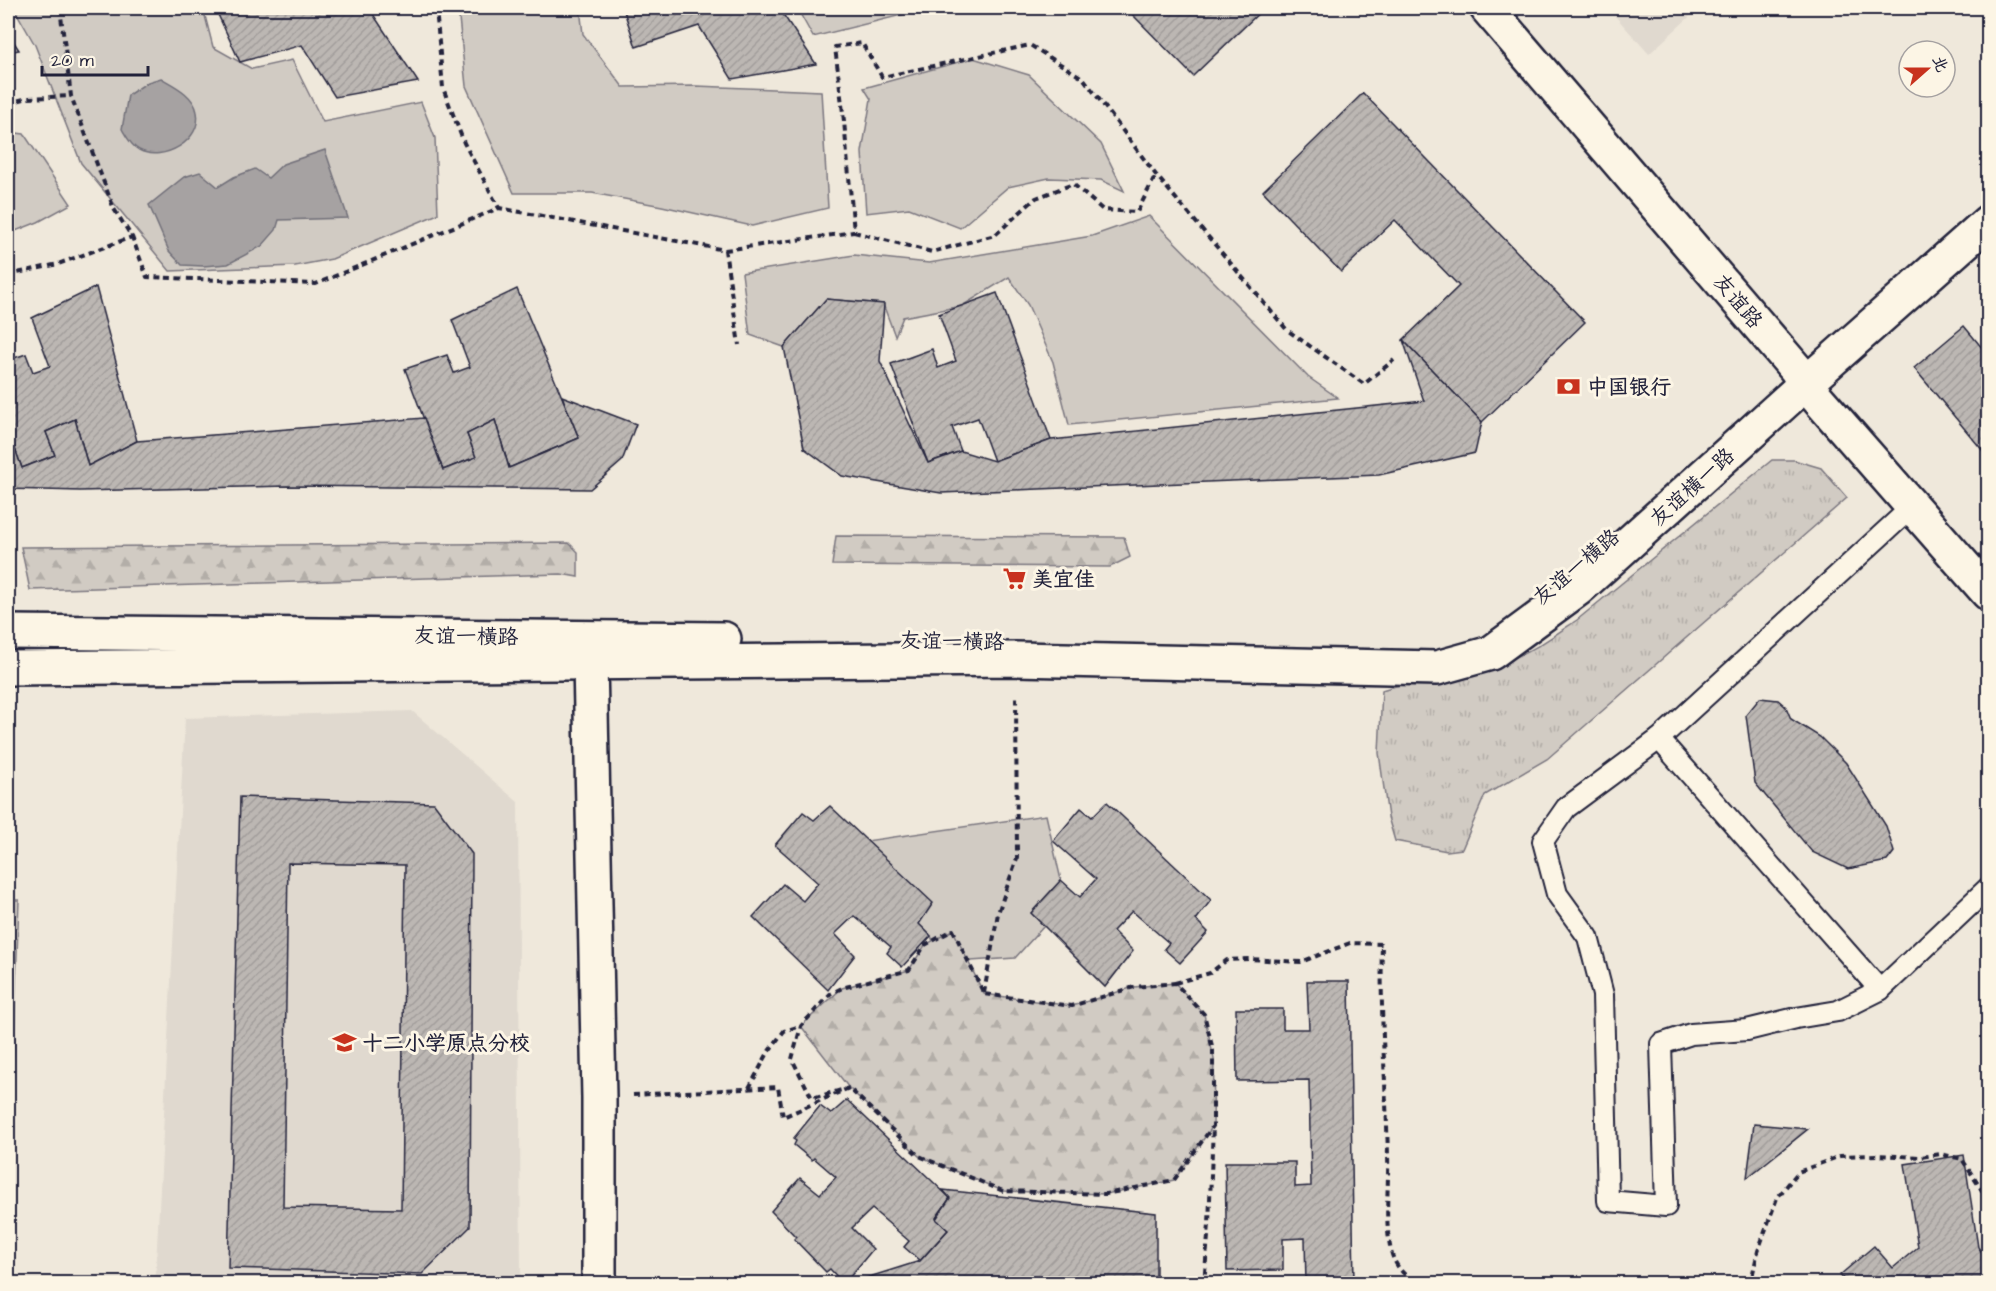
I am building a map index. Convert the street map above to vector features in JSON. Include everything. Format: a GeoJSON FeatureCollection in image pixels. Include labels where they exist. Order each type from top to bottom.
{"type":"FeatureCollection","features":[{"type":"Feature","properties":{"kind":"street","name":"友谊路"},"geometry":{"type":"LineString","coordinates":[[1487,8],[1912,507],[1989,593]]}},
{"type":"Feature","properties":{"kind":"street","name":"友谊一横路"},"geometry":{"type":"LineString","coordinates":[[8,632],[1434,646],[1480,635],[1550,595],[1800,376],[1989,222]]}},
{"type":"Feature","properties":{"kind":"street","name":"友谊横一路"},"geometry":{"type":"LineString","coordinates":[[1578,589],[1800,376]]}},
{"type":"Feature","properties":{"kind":"street","name":"友谊一横路"},"geometry":{"type":"LineString","coordinates":[[8,668],[1016,659],[1437,668],[1491,653],[1578,589]]}},
{"type":"Feature","properties":{"kind":"street"},"geometry":{"type":"LineString","coordinates":[[590,662],[599,1098],[598,1284]]}},
{"type":"Feature","properties":{"kind":"lane"},"geometry":{"type":"LineString","coordinates":[[1912,507],[1659,739],[1566,808],[1542,841],[1557,894],[1588,937],[1603,995],[1608,1201],[1666,1206],[1661,1044],[1691,1034],[1747,1030],[1838,1011],[1880,990],[1989,888]]}},
{"type":"Feature","properties":{"kind":"lane"},"geometry":{"type":"LineString","coordinates":[[1659,739],[1880,990]]}},
{"type":"Feature","properties":{"kind":"path"},"geometry":{"type":"LineString","coordinates":[[60,8],[71,96],[114,209],[132,237],[147,277],[316,284],[499,208],[725,250],[854,232],[932,252],[994,235],[1036,198],[1072,184],[1103,210],[1137,212],[1156,175]]}},
{"type":"Feature","properties":{"kind":"path"},"geometry":{"type":"LineString","coordinates":[[436,8],[443,88],[464,143],[499,208]]}},
{"type":"Feature","properties":{"kind":"path"},"geometry":{"type":"LineString","coordinates":[[854,232],[835,47],[862,43],[882,77],[1030,45],[1084,79],[1156,175],[1287,330],[1364,384],[1394,360]]}},
{"type":"Feature","properties":{"kind":"path"},"geometry":{"type":"LineString","coordinates":[[8,103],[27,98],[71,96]]}},
{"type":"Feature","properties":{"kind":"path"},"geometry":{"type":"LineString","coordinates":[[8,275],[58,264],[132,237]]}},
{"type":"Feature","properties":{"kind":"path"},"geometry":{"type":"LineString","coordinates":[[725,250],[739,345]]}},
{"type":"Feature","properties":{"kind":"path"},"geometry":{"type":"LineString","coordinates":[[984,994],[998,913],[1017,858],[1016,659]]}},
{"type":"Feature","properties":{"kind":"path"},"geometry":{"type":"LineString","coordinates":[[849,1088],[813,1098],[792,1059],[801,1026],[830,994],[842,988],[909,970],[925,945],[953,930],[984,994]]}},
{"type":"Feature","properties":{"kind":"path"},"geometry":{"type":"LineString","coordinates":[[984,994],[1071,1006],[1134,987],[1175,983],[1210,973],[1227,960],[1301,962],[1350,943],[1382,944],[1381,982],[1389,1158],[1387,1208],[1391,1251],[1397,1268],[1415,1284]]}},
{"type":"Feature","properties":{"kind":"path"},"geometry":{"type":"LineString","coordinates":[[1175,983],[1204,1014],[1213,1050],[1213,1126],[1204,1284]]}},
{"type":"Feature","properties":{"kind":"path"},"geometry":{"type":"LineString","coordinates":[[749,1088],[769,1051],[784,1031],[801,1026]]}},
{"type":"Feature","properties":{"kind":"path"},"geometry":{"type":"LineString","coordinates":[[599,1098],[778,1087],[783,1117],[849,1088]]}},
{"type":"Feature","properties":{"kind":"path"},"geometry":{"type":"LineString","coordinates":[[849,1088],[919,1156],[1004,1191],[1106,1194],[1174,1180],[1213,1126]]}},
{"type":"Feature","properties":{"kind":"path"},"geometry":{"type":"LineString","coordinates":[[1735,1284],[1752,1277],[1758,1251],[1777,1198],[1798,1173],[1840,1156],[1921,1157],[1941,1154],[1962,1159],[1989,1200]]}},
{"type":"Feature","properties":{"kind":"shaded area"},"geometry":{"type":"Polygon","coordinates":[[[1608,8],[1699,8],[1649,54],[1608,8]]]}},
{"type":"Feature","properties":{"kind":"shaded area"},"geometry":{"type":"Polygon","coordinates":[[[161,78],[183,92],[192,101],[197,112],[197,122],[188,140],[179,146],[169,151],[149,153],[134,146],[122,129],[128,95],[148,82],[161,78]]]}},
{"type":"Feature","properties":{"kind":"shaded area"},"geometry":{"type":"Polygon","coordinates":[[[325,150],[348,218],[279,220],[276,230],[262,246],[228,264],[182,265],[169,251],[149,205],[184,177],[200,172],[218,187],[234,177],[255,169],[268,178],[283,164],[325,150]]]}},
{"type":"Feature","properties":{"kind":"shaded area","name":"十二小学原点分校"},"geometry":{"type":"Polygon","coordinates":[[[412,711],[518,802],[521,1283],[155,1284],[185,718],[412,711]]]}},
{"type":"Feature","properties":{"kind":"green space"},"geometry":{"type":"Polygon","coordinates":[[[14,8],[203,8],[213,47],[252,69],[292,60],[323,122],[421,102],[435,138],[438,214],[332,259],[295,266],[170,271],[81,163],[35,45],[14,8]]]}},
{"type":"Feature","properties":{"kind":"green space"},"geometry":{"type":"Polygon","coordinates":[[[458,8],[580,8],[583,34],[623,87],[696,86],[821,91],[828,208],[752,226],[592,193],[514,193],[466,86],[458,8]]]}},
{"type":"Feature","properties":{"kind":"green space"},"geometry":{"type":"Polygon","coordinates":[[[797,8],[930,8],[813,37],[797,8]]]}},
{"type":"Feature","properties":{"kind":"green space"},"geometry":{"type":"Polygon","coordinates":[[[973,58],[1029,75],[1101,144],[1124,191],[1101,180],[1049,178],[1008,187],[960,228],[909,208],[866,213],[862,152],[871,99],[864,88],[973,58]]]}},
{"type":"Feature","properties":{"kind":"green space"},"geometry":{"type":"Polygon","coordinates":[[[8,132],[24,134],[71,204],[38,222],[8,234],[8,132]]]}},
{"type":"Feature","properties":{"kind":"green space"},"geometry":{"type":"Polygon","coordinates":[[[1149,216],[1308,377],[1338,398],[1069,425],[1053,362],[1028,305],[1009,277],[962,306],[903,317],[895,336],[883,304],[826,299],[784,347],[750,335],[742,273],[854,255],[929,263],[1092,236],[1149,216]]]}},
{"type":"Feature","properties":{"kind":"green space"},"geometry":{"type":"Polygon","coordinates":[[[1772,460],[1794,460],[1821,468],[1847,498],[1547,759],[1485,795],[1462,849],[1447,851],[1395,841],[1388,817],[1379,753],[1382,690],[1505,661],[1543,643],[1577,620],[1772,460]]]}},
{"type":"Feature","properties":{"kind":"green space"},"geometry":{"type":"Polygon","coordinates":[[[836,536],[1124,537],[1130,557],[1110,567],[832,565],[836,536]]]}},
{"type":"Feature","properties":{"kind":"green space"},"geometry":{"type":"Polygon","coordinates":[[[569,543],[578,552],[578,577],[561,574],[30,590],[21,547],[569,543]]]}},
{"type":"Feature","properties":{"kind":"green space"},"geometry":{"type":"Polygon","coordinates":[[[1046,815],[1061,880],[1031,913],[1044,926],[1015,958],[941,963],[931,936],[919,924],[866,841],[1046,815]]]}},
{"type":"Feature","properties":{"kind":"green space"},"geometry":{"type":"Polygon","coordinates":[[[8,900],[19,900],[9,1174],[8,1174],[8,900]]]}},
{"type":"Feature","properties":{"kind":"green space"},"geometry":{"type":"Polygon","coordinates":[[[953,930],[984,994],[1072,1006],[1134,987],[1175,983],[1204,1014],[1214,1059],[1213,1126],[1174,1180],[1106,1194],[1003,1191],[919,1156],[849,1088],[801,1026],[842,988],[909,970],[925,945],[953,930]]]}},
{"type":"Feature","properties":{"kind":"building"},"geometry":{"type":"Polygon","coordinates":[[[215,8],[369,8],[418,82],[335,97],[302,45],[240,62],[215,8]]]}},
{"type":"Feature","properties":{"kind":"building"},"geometry":{"type":"Polygon","coordinates":[[[623,8],[779,8],[816,64],[732,79],[699,26],[636,47],[623,8]]]}},
{"type":"Feature","properties":{"kind":"building"},"geometry":{"type":"Polygon","coordinates":[[[1126,8],[1264,8],[1193,76],[1126,8]]]}},
{"type":"Feature","properties":{"kind":"building"},"geometry":{"type":"Polygon","coordinates":[[[8,33],[19,50],[8,52],[8,33]]]}},
{"type":"Feature","properties":{"kind":"building"},"geometry":{"type":"Polygon","coordinates":[[[1363,93],[1585,322],[1482,422],[1403,340],[1459,286],[1395,220],[1341,272],[1263,191],[1363,93]]]}},
{"type":"Feature","properties":{"kind":"building"},"geometry":{"type":"Polygon","coordinates":[[[96,287],[137,441],[88,466],[75,419],[46,432],[55,455],[22,468],[8,430],[8,360],[26,354],[33,372],[50,366],[32,318],[96,287]]]}},
{"type":"Feature","properties":{"kind":"building"},"geometry":{"type":"Polygon","coordinates":[[[517,289],[579,438],[509,468],[495,420],[467,434],[476,457],[443,470],[405,369],[447,355],[454,373],[470,367],[452,320],[517,289]]]}},
{"type":"Feature","properties":{"kind":"building"},"geometry":{"type":"Polygon","coordinates":[[[997,293],[1051,440],[994,461],[978,418],[952,427],[961,451],[928,463],[891,364],[932,349],[938,368],[956,361],[939,314],[997,293]]]}},
{"type":"Feature","properties":{"kind":"building"},"geometry":{"type":"Polygon","coordinates":[[[826,299],[884,304],[880,361],[928,463],[961,451],[994,461],[1051,440],[1424,401],[1403,340],[1482,422],[1475,453],[1379,475],[941,493],[842,476],[804,448],[784,347],[826,299]]]}},
{"type":"Feature","properties":{"kind":"building"},"geometry":{"type":"Polygon","coordinates":[[[1964,326],[1988,355],[1988,457],[1914,368],[1964,326]]]}},
{"type":"Feature","properties":{"kind":"building"},"geometry":{"type":"Polygon","coordinates":[[[562,396],[636,424],[622,461],[590,489],[287,486],[80,491],[8,489],[8,430],[22,468],[55,455],[46,432],[75,419],[88,466],[137,441],[424,418],[443,470],[476,457],[467,434],[495,420],[509,468],[579,438],[562,396]]]}},
{"type":"Feature","properties":{"kind":"building"},"geometry":{"type":"Polygon","coordinates":[[[1760,698],[1778,700],[1786,707],[1791,719],[1820,737],[1846,763],[1886,826],[1894,852],[1887,861],[1848,869],[1812,852],[1755,783],[1746,715],[1760,698]]]}},
{"type":"Feature","properties":{"kind":"building"},"geometry":{"type":"Polygon","coordinates":[[[240,797],[434,803],[472,854],[470,1227],[422,1274],[228,1268],[240,797]],[[288,863],[283,1207],[401,1209],[405,865],[288,863]]]}},
{"type":"Feature","properties":{"kind":"building"},"geometry":{"type":"Polygon","coordinates":[[[1107,802],[1211,900],[1196,920],[1208,932],[1180,963],[1164,949],[1169,943],[1132,911],[1113,931],[1133,951],[1105,987],[1031,913],[1061,880],[1080,897],[1096,879],[1053,841],[1081,808],[1092,817],[1107,802]]]}},
{"type":"Feature","properties":{"kind":"building"},"geometry":{"type":"Polygon","coordinates":[[[830,806],[933,903],[919,924],[931,936],[902,967],[887,953],[891,947],[854,916],[835,934],[855,955],[828,990],[753,917],[783,884],[803,901],[818,883],[775,845],[803,812],[814,820],[830,806]]]}},
{"type":"Feature","properties":{"kind":"building"},"geometry":{"type":"Polygon","coordinates":[[[1307,981],[1349,981],[1354,1284],[1306,1284],[1305,1238],[1283,1239],[1283,1270],[1227,1271],[1225,1162],[1295,1162],[1295,1187],[1311,1186],[1309,1080],[1237,1081],[1236,1009],[1283,1009],[1283,1029],[1309,1029],[1307,981]]]}},
{"type":"Feature","properties":{"kind":"building"},"geometry":{"type":"Polygon","coordinates":[[[8,990],[10,1083],[8,1081],[8,990]]]}},
{"type":"Feature","properties":{"kind":"building"},"geometry":{"type":"Polygon","coordinates":[[[847,1100],[950,1198],[936,1218],[948,1230],[920,1261],[904,1247],[909,1241],[872,1209],[852,1228],[873,1249],[844,1284],[830,1269],[826,1272],[771,1211],[800,1178],[820,1194],[836,1177],[794,1145],[796,1141],[793,1139],[820,1106],[831,1114],[847,1100]]]}},
{"type":"Feature","properties":{"kind":"building"},"geometry":{"type":"Polygon","coordinates":[[[1754,1124],[1808,1129],[1747,1178],[1754,1124]]]}},
{"type":"Feature","properties":{"kind":"building"},"geometry":{"type":"Polygon","coordinates":[[[1964,1155],[1978,1247],[1988,1260],[1988,1284],[1848,1284],[1840,1275],[1874,1246],[1893,1268],[1918,1247],[1905,1164],[1964,1155]]]}},
{"type":"Feature","properties":{"kind":"building"},"geometry":{"type":"Polygon","coordinates":[[[943,1190],[1156,1213],[1156,1284],[847,1284],[920,1261],[948,1230],[936,1219],[950,1198],[943,1190]]]}},
{"type":"Feature","properties":{"kind":"place","name":"中国银行"},"geometry":{"type":"Point","coordinates":[1569,387]}},
{"type":"Feature","properties":{"kind":"place","name":"美宜佳"},"geometry":{"type":"Point","coordinates":[1014,579]}},
{"type":"Feature","properties":{"kind":"place","name":"十二小学原点分校"},"geometry":{"type":"Point","coordinates":[344,1043]}}]}
